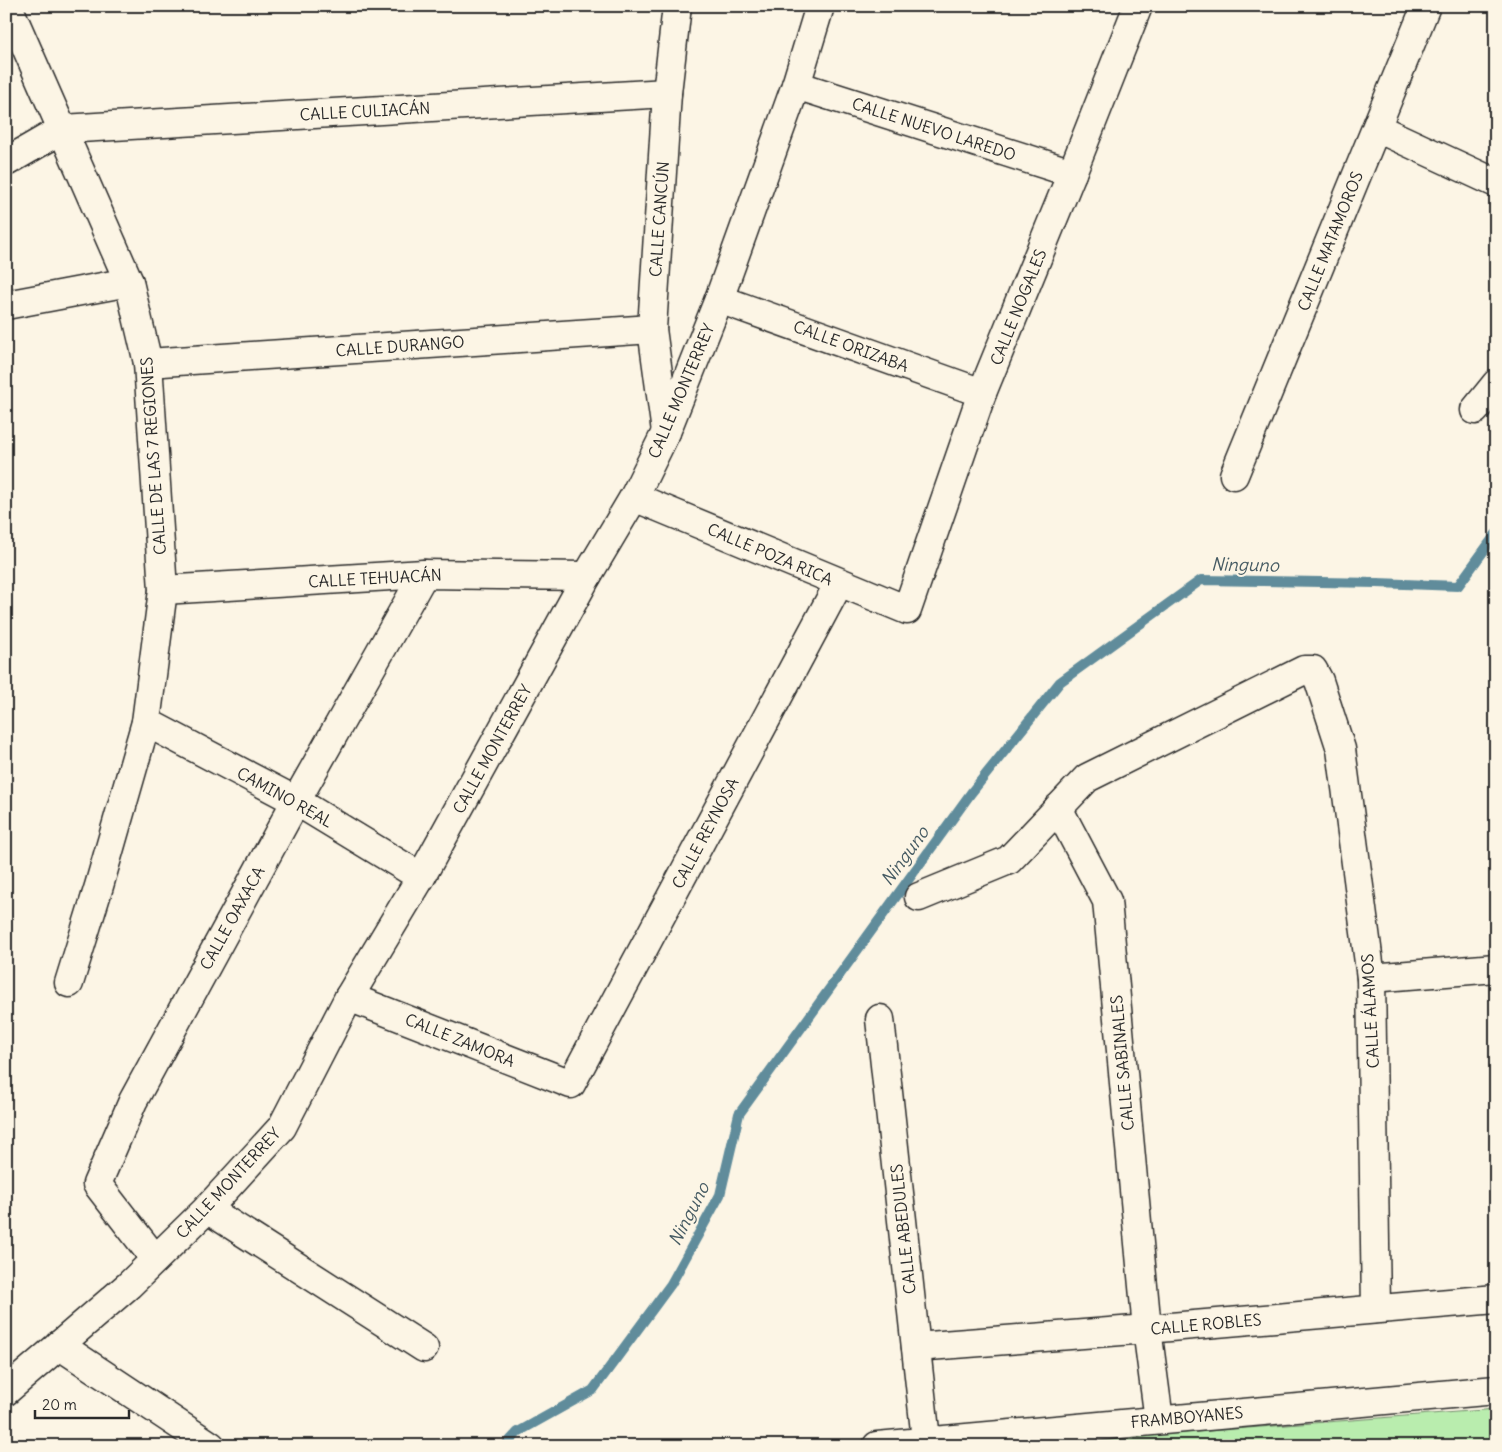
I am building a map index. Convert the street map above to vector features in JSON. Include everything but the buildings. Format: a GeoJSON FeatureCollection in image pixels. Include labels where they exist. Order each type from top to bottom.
{"type":"FeatureCollection","features":[{"type":"Feature","properties":{"kind":"street","name":"CALLE DE LAS 7 REGIONES"},"geometry":{"type":"LineString","coordinates":[[8,6],[129,282],[148,363],[163,590],[146,722],[69,983]]}},
{"type":"Feature","properties":{"kind":"street","name":"CALLE CANCÚN"},"geometry":{"type":"LineString","coordinates":[[666,432],[652,329],[667,93],[677,6]]}},
{"type":"Feature","properties":{"kind":"street","name":"CALLE MONTERREY"},"geometry":{"type":"LineString","coordinates":[[6,1391],[129,1285],[207,1209],[282,1127],[349,997],[421,878],[587,576],[634,497],[666,432],[720,298],[796,85],[820,6]]}},
{"type":"Feature","properties":{"kind":"street","name":"CALLE NOGALES"},"geometry":{"type":"LineString","coordinates":[[907,610],[982,393],[1138,6]]}},
{"type":"Feature","properties":{"kind":"street","name":"CALLE MATAMOROS"},"geometry":{"type":"LineString","coordinates":[[1234,475],[1426,6]]}},
{"type":"Feature","properties":{"kind":"street","name":"CALLE NUEVO LAREDO"},"geometry":{"type":"LineString","coordinates":[[796,85],[1072,172]]}},
{"type":"Feature","properties":{"kind":"street","name":"CALLE CULIACÁN"},"geometry":{"type":"LineString","coordinates":[[63,129],[667,93]]}},
{"type":"Feature","properties":{"kind":"street"},"geometry":{"type":"LineString","coordinates":[[1377,128],[1496,183]]}},
{"type":"Feature","properties":{"kind":"street"},"geometry":{"type":"LineString","coordinates":[[6,162],[63,129]]}},
{"type":"Feature","properties":{"kind":"street"},"geometry":{"type":"LineString","coordinates":[[6,305],[129,282]]}},
{"type":"Feature","properties":{"kind":"street","name":"CALLE ORIZABA"},"geometry":{"type":"LineString","coordinates":[[720,298],[982,393]]}},
{"type":"Feature","properties":{"kind":"street","name":"CALLE DURANGO"},"geometry":{"type":"LineString","coordinates":[[148,363],[652,329]]}},
{"type":"Feature","properties":{"kind":"street"},"geometry":{"type":"LineString","coordinates":[[1474,410],[1496,384]]}},
{"type":"Feature","properties":{"kind":"street","name":"CALLE POZA RICA"},"geometry":{"type":"LineString","coordinates":[[634,497],[907,610]]}},
{"type":"Feature","properties":{"kind":"street","name":"CALLE TEHUACÁN"},"geometry":{"type":"LineString","coordinates":[[163,590],[424,574],[587,576]]}},
{"type":"Feature","properties":{"kind":"street","name":"CALLE OAXACA"},"geometry":{"type":"LineString","coordinates":[[155,1259],[97,1184],[133,1101],[296,802],[424,574]]}},
{"type":"Feature","properties":{"kind":"street","name":"CALLE REYNOSA"},"geometry":{"type":"LineString","coordinates":[[571,1084],[839,583]]}},
{"type":"Feature","properties":{"kind":"street","name":"CALLE ÁLAMOS"},"geometry":{"type":"LineString","coordinates":[[1058,808],[1087,778],[1304,670],[1313,670],[1319,681],[1341,749],[1371,978],[1376,1308]]}},
{"type":"Feature","properties":{"kind":"street","name":"CAMINO REAL"},"geometry":{"type":"LineString","coordinates":[[146,722],[296,802],[421,878]]}},
{"type":"Feature","properties":{"kind":"street"},"geometry":{"type":"LineString","coordinates":[[919,897],[1009,860],[1058,808]]}},
{"type":"Feature","properties":{"kind":"street","name":"CALLE SABINALES"},"geometry":{"type":"LineString","coordinates":[[1058,808],[1106,901],[1147,1329],[1159,1420]]}},
{"type":"Feature","properties":{"kind":"street"},"geometry":{"type":"LineString","coordinates":[[1371,978],[1496,968]]}},
{"type":"Feature","properties":{"kind":"street","name":"CALLE ZAMORA"},"geometry":{"type":"LineString","coordinates":[[349,997],[571,1084]]}},
{"type":"Feature","properties":{"kind":"street","name":"CALLE ABEDULES"},"geometry":{"type":"LineString","coordinates":[[880,1018],[926,1440]]}},
{"type":"Feature","properties":{"kind":"street"},"geometry":{"type":"LineString","coordinates":[[207,1209],[424,1348]]}},
{"type":"Feature","properties":{"kind":"street","name":"CALLE ROBLES"},"geometry":{"type":"LineString","coordinates":[[916,1346],[1147,1329],[1496,1299]]}},
{"type":"Feature","properties":{"kind":"street"},"geometry":{"type":"LineString","coordinates":[[59,1346],[211,1446]]}},
{"type":"Feature","properties":{"kind":"street","name":"FRAMBOYANES"},"geometry":{"type":"LineString","coordinates":[[877,1446],[926,1440],[1496,1390]]}},
{"type":"Feature","properties":{"kind":"green space"},"geometry":{"type":"Polygon","coordinates":[[[1496,1409],[1496,1446],[1012,1446],[1431,1414],[1496,1409]]]}},
{"type":"Feature","properties":{"kind":"waterway","name":"Ninguno"},"geometry":{"type":"LineString","coordinates":[[505,1446],[518,1432],[593,1390],[671,1284],[720,1195],[739,1114],[971,793],[1060,682],[1201,580],[1458,586],[1496,534]]}}]}
